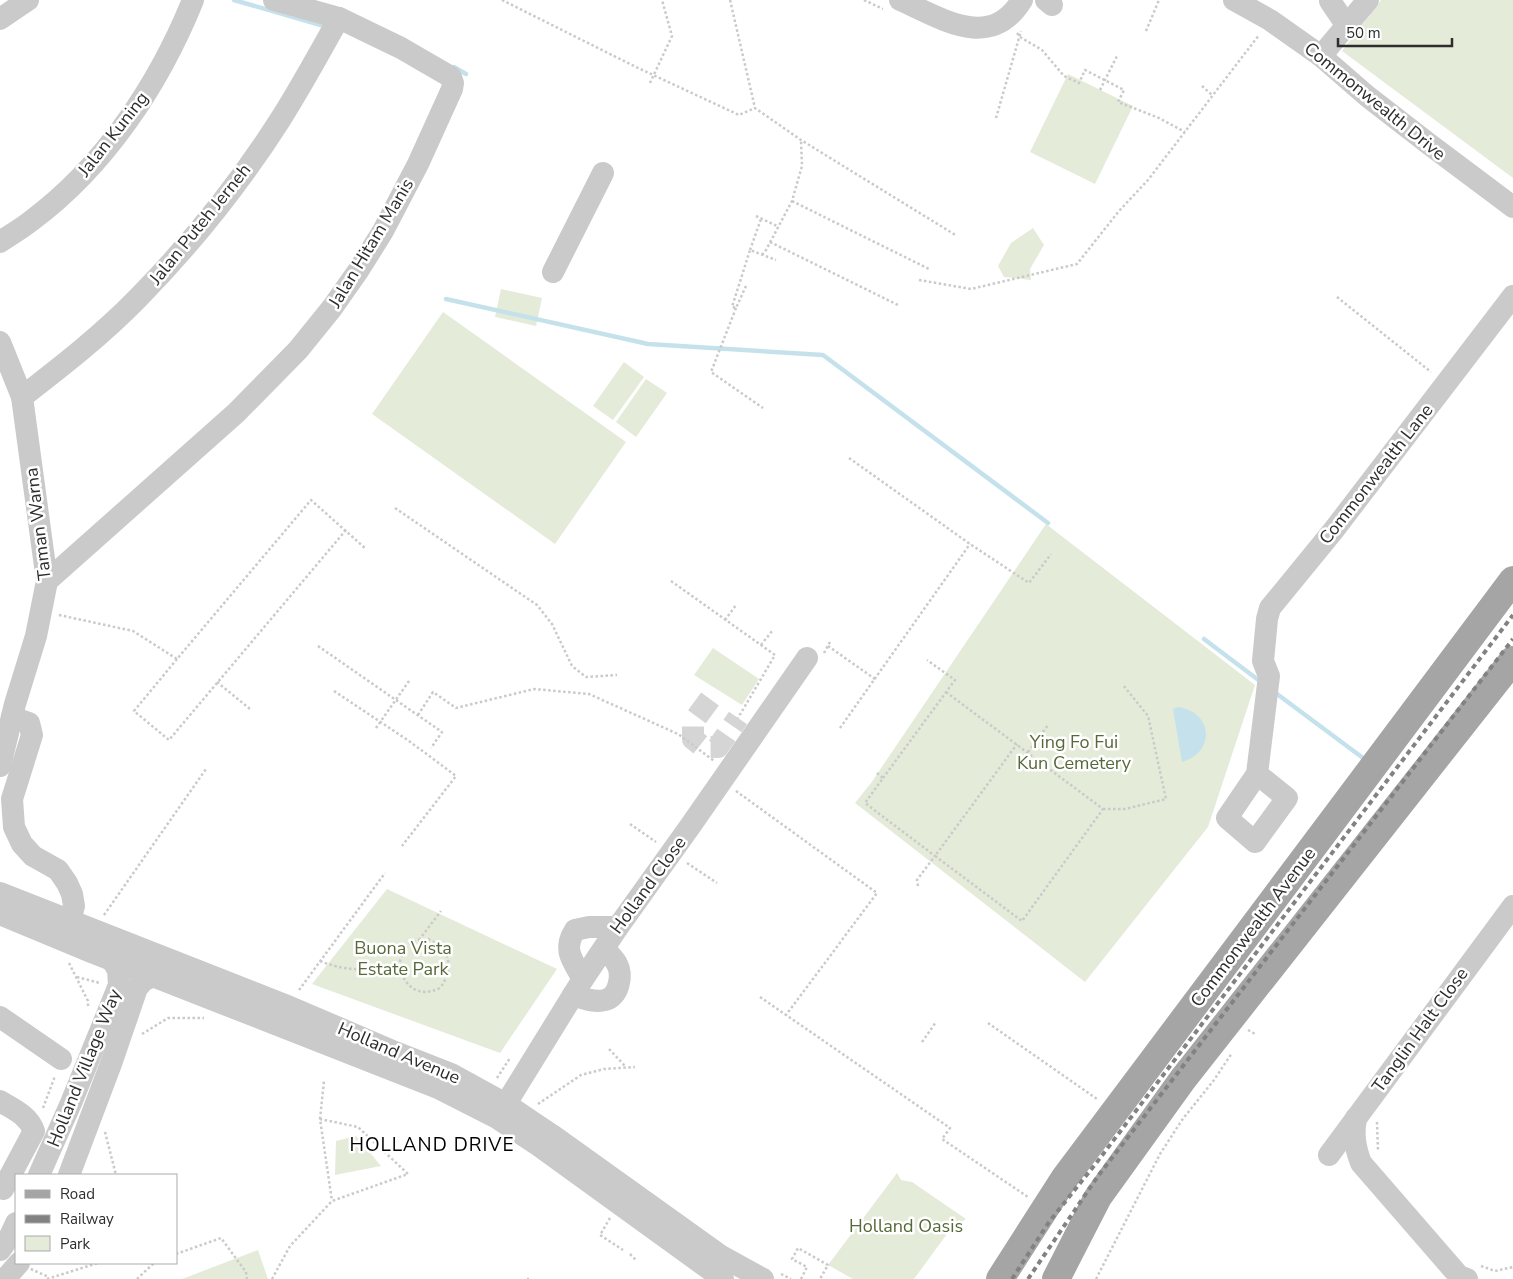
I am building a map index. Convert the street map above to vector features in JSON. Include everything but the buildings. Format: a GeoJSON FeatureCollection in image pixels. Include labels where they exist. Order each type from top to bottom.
{"type":"FeatureCollection","features":[{"type":"Feature","properties":{"kind":"main road","name":"Commonwealth Avenue"},"geometry":{"type":"LineString","coordinates":[[1000,1279],[1064,1179],[1513,580]]}},
{"type":"Feature","properties":{"kind":"main road","name":"Commonwealth Avenue"},"geometry":{"type":"LineString","coordinates":[[1056,1279],[1098,1198],[1182,1079],[1513,660]]}},
{"type":"Feature","properties":{"kind":"street"},"geometry":{"type":"LineString","coordinates":[[0,18],[28,0]]}},
{"type":"Feature","properties":{"kind":"street","name":"Jalan Kuning"},"geometry":{"type":"LineString","coordinates":[[0,242],[31,221],[67,190],[113,140],[152,85],[176,40],[193,0]]}},
{"type":"Feature","properties":{"kind":"street","name":"Jalan Hitam Manis"},"geometry":{"type":"LineString","coordinates":[[47,581],[236,413],[298,350],[332,308],[383,231],[418,164],[452,89],[451,76],[401,48],[339,18],[274,0]]}},
{"type":"Feature","properties":{"kind":"street"},"geometry":{"type":"LineString","coordinates":[[900,0],[953,24],[966,28],[976,28],[988,27],[1005,18],[1014,12],[1022,0]]}},
{"type":"Feature","properties":{"kind":"street","name":"Commonwealth Drive"},"geometry":{"type":"LineString","coordinates":[[1234,0],[1270,20],[1321,56],[1429,144],[1513,207]]}},
{"type":"Feature","properties":{"kind":"street"},"geometry":{"type":"LineString","coordinates":[[1321,56],[1368,0]]}},
{"type":"Feature","properties":{"kind":"street"},"geometry":{"type":"LineString","coordinates":[[1330,1],[1347,26]]}},
{"type":"Feature","properties":{"kind":"street","name":"Jalan Puteh Jerneh"},"geometry":{"type":"LineString","coordinates":[[22,397],[85,348],[137,299],[209,219],[279,121],[339,18]]}},
{"type":"Feature","properties":{"kind":"street"},"geometry":{"type":"LineString","coordinates":[[553,272],[603,173]]}},
{"type":"Feature","properties":{"kind":"street","name":"Commonwealth Lane"},"geometry":{"type":"LineString","coordinates":[[1257,774],[1270,676],[1263,661],[1267,619],[1270,608],[1333,531],[1513,296]]}},
{"type":"Feature","properties":{"kind":"street","name":"Taman Warna"},"geometry":{"type":"LineString","coordinates":[[0,342],[22,397],[47,581],[36,636],[9,708],[1,762]]}},
{"type":"Feature","properties":{"kind":"street","name":"Holland Close"},"geometry":{"type":"LineString","coordinates":[[502,1111],[578,987],[618,927],[691,826],[807,658]]}},
{"type":"Feature","properties":{"kind":"street"},"geometry":{"type":"LineString","coordinates":[[9,708],[29,723],[32,735],[12,799],[14,827],[22,844],[33,856],[58,870],[67,883],[72,894],[74,906],[70,921]]}},
{"type":"Feature","properties":{"kind":"street","name":"Holland Avenue"},"geometry":{"type":"LineString","coordinates":[[0,893],[290,1007],[451,1074],[502,1111]]}},
{"type":"Feature","properties":{"kind":"street","name":"Tanglin Halt Close"},"geometry":{"type":"LineString","coordinates":[[1329,1155],[1366,1120],[1513,906]]}},
{"type":"Feature","properties":{"kind":"street","name":"Holland Avenue"},"geometry":{"type":"LineString","coordinates":[[0,914],[438,1088],[502,1111],[552,1134],[589,1171],[720,1271],[763,1279]]}},
{"type":"Feature","properties":{"kind":"street"},"geometry":{"type":"LineString","coordinates":[[604,949],[618,965],[620,978],[616,992],[607,1000],[599,1001],[578,987],[568,947],[570,938],[574,930],[580,928],[618,927]]}},
{"type":"Feature","properties":{"kind":"street","name":"Holland Village Way"},"geometry":{"type":"LineString","coordinates":[[38,1174],[71,1103],[119,985],[118,970],[112,960]]}},
{"type":"Feature","properties":{"kind":"street","name":"Holland Village Way"},"geometry":{"type":"LineString","coordinates":[[69,1174],[137,988],[143,981],[153,976]]}},
{"type":"Feature","properties":{"kind":"street"},"geometry":{"type":"LineString","coordinates":[[0,1017],[61,1059]]}},
{"type":"Feature","properties":{"kind":"street"},"geometry":{"type":"LineString","coordinates":[[0,1101],[29,1123],[6,1190]]}},
{"type":"Feature","properties":{"kind":"street"},"geometry":{"type":"LineString","coordinates":[[1366,1120],[1353,1134],[1361,1163],[1459,1276],[1470,1271]]}},
{"type":"Feature","properties":{"kind":"street"},"geometry":{"type":"LineString","coordinates":[[0,1250],[15,1225]]}},
{"type":"Feature","properties":{"kind":"street"},"geometry":{"type":"LineString","coordinates":[[5,1279],[17,1264]]}},
{"type":"Feature","properties":{"kind":"path"},"geometry":{"type":"LineString","coordinates":[[502,0],[739,115],[756,108]]}},
{"type":"Feature","properties":{"kind":"path"},"geometry":{"type":"LineString","coordinates":[[650,83],[672,36],[662,0]]}},
{"type":"Feature","properties":{"kind":"path"},"geometry":{"type":"LineString","coordinates":[[730,0],[756,108],[801,140],[957,236]]}},
{"type":"Feature","properties":{"kind":"path"},"geometry":{"type":"LineString","coordinates":[[1146,31],[1159,0]]}},
{"type":"Feature","properties":{"kind":"path"},"geometry":{"type":"LineString","coordinates":[[919,280],[971,289],[1077,264],[1119,211],[1148,180],[1270,20]]}},
{"type":"Feature","properties":{"kind":"path"},"geometry":{"type":"LineString","coordinates":[[996,118],[1022,28]]}},
{"type":"Feature","properties":{"kind":"path"},"geometry":{"type":"LineString","coordinates":[[1015,30],[1020,37],[1042,50],[1064,76],[1079,83],[1085,70],[1124,90],[1118,102],[1159,118],[1185,132]]}},
{"type":"Feature","properties":{"kind":"path"},"geometry":{"type":"LineString","coordinates":[[1100,90],[1117,56]]}},
{"type":"Feature","properties":{"kind":"path"},"geometry":{"type":"LineString","coordinates":[[1202,86],[1213,96]]}},
{"type":"Feature","properties":{"kind":"path"},"geometry":{"type":"LineString","coordinates":[[762,255],[792,201],[802,166],[801,140]]}},
{"type":"Feature","properties":{"kind":"path"},"geometry":{"type":"LineString","coordinates":[[792,201],[929,269]]}},
{"type":"Feature","properties":{"kind":"path"},"geometry":{"type":"LineString","coordinates":[[756,216],[778,226]]}},
{"type":"Feature","properties":{"kind":"path"},"geometry":{"type":"LineString","coordinates":[[736,308],[732,307],[761,219]]}},
{"type":"Feature","properties":{"kind":"path"},"geometry":{"type":"LineString","coordinates":[[770,242],[900,306]]}},
{"type":"Feature","properties":{"kind":"path"},"geometry":{"type":"LineString","coordinates":[[750,250],[776,260]]}},
{"type":"Feature","properties":{"kind":"path"},"geometry":{"type":"LineString","coordinates":[[746,286],[711,372],[763,408]]}},
{"type":"Feature","properties":{"kind":"path"},"geometry":{"type":"LineString","coordinates":[[1337,297],[1445,384]]}},
{"type":"Feature","properties":{"kind":"path"},"geometry":{"type":"LineString","coordinates":[[849,458],[970,544],[1029,583],[1051,554]]}},
{"type":"Feature","properties":{"kind":"path"},"geometry":{"type":"LineString","coordinates":[[346,530],[169,740],[134,711],[311,500],[346,530],[366,549]]}},
{"type":"Feature","properties":{"kind":"path"},"geometry":{"type":"LineString","coordinates":[[395,508],[537,605],[552,624],[572,666],[586,676],[617,675]]}},
{"type":"Feature","properties":{"kind":"path"},"geometry":{"type":"LineString","coordinates":[[840,728],[970,544]]}},
{"type":"Feature","properties":{"kind":"path"},"geometry":{"type":"LineString","coordinates":[[671,581],[775,655],[738,718]]}},
{"type":"Feature","properties":{"kind":"path"},"geometry":{"type":"LineString","coordinates":[[725,620],[736,605]]}},
{"type":"Feature","properties":{"kind":"path"},"geometry":{"type":"LineString","coordinates":[[58,614],[133,631],[176,659]]}},
{"type":"Feature","properties":{"kind":"path"},"geometry":{"type":"LineString","coordinates":[[761,645],[772,631]]}},
{"type":"Feature","properties":{"kind":"path"},"geometry":{"type":"LineString","coordinates":[[318,646],[442,732],[432,748]]}},
{"type":"Feature","properties":{"kind":"path"},"geometry":{"type":"LineString","coordinates":[[828,646],[875,679]]}},
{"type":"Feature","properties":{"kind":"path"},"geometry":{"type":"LineString","coordinates":[[927,660],[955,680],[865,803],[1022,921],[1103,809]]}},
{"type":"Feature","properties":{"kind":"path"},"geometry":{"type":"LineString","coordinates":[[376,728],[409,681]]}},
{"type":"Feature","properties":{"kind":"path"},"geometry":{"type":"LineString","coordinates":[[217,682],[250,709]]}},
{"type":"Feature","properties":{"kind":"path"},"geometry":{"type":"LineString","coordinates":[[946,692],[1103,809],[1125,808],[1166,799],[1148,716],[1123,684]]}},
{"type":"Feature","properties":{"kind":"path"},"geometry":{"type":"LineString","coordinates":[[418,715],[433,692],[456,708],[534,689],[589,694],[678,734],[714,761]]}},
{"type":"Feature","properties":{"kind":"path"},"geometry":{"type":"LineString","coordinates":[[334,691],[456,776],[402,846]]}},
{"type":"Feature","properties":{"kind":"path"},"geometry":{"type":"LineString","coordinates":[[1028,752],[1048,725]]}},
{"type":"Feature","properties":{"kind":"path"},"geometry":{"type":"LineString","coordinates":[[918,886],[918,880],[1017,744]]}},
{"type":"Feature","properties":{"kind":"path"},"geometry":{"type":"LineString","coordinates":[[101,919],[129,882],[206,769]]}},
{"type":"Feature","properties":{"kind":"path"},"geometry":{"type":"LineString","coordinates":[[877,773],[883,778]]}},
{"type":"Feature","properties":{"kind":"path"},"geometry":{"type":"LineString","coordinates":[[736,792],[877,893],[786,1015]]}},
{"type":"Feature","properties":{"kind":"path"},"geometry":{"type":"LineString","coordinates":[[630,824],[649,837]]}},
{"type":"Feature","properties":{"kind":"path"},"geometry":{"type":"LineString","coordinates":[[694,868],[717,883]]}},
{"type":"Feature","properties":{"kind":"path"},"geometry":{"type":"LineString","coordinates":[[297,993],[385,873]]}},
{"type":"Feature","properties":{"kind":"path"},"geometry":{"type":"LineString","coordinates":[[419,940],[441,911]]}},
{"type":"Feature","properties":{"kind":"path"},"geometry":{"type":"LineString","coordinates":[[419,940],[428,940],[436,943],[442,948],[449,962],[446,978],[440,988],[424,992],[416,991],[403,978],[398,967],[405,948],[411,942],[419,940]]}},
{"type":"Feature","properties":{"kind":"path"},"geometry":{"type":"LineString","coordinates":[[67,960],[88,1001],[88,1015]]}},
{"type":"Feature","properties":{"kind":"path"},"geometry":{"type":"LineString","coordinates":[[320,961],[346,969],[371,970],[398,967]]}},
{"type":"Feature","properties":{"kind":"path"},"geometry":{"type":"LineString","coordinates":[[76,977],[107,985]]}},
{"type":"Feature","properties":{"kind":"path"},"geometry":{"type":"LineString","coordinates":[[760,997],[950,1128],[942,1139],[1029,1198]]}},
{"type":"Feature","properties":{"kind":"path"},"geometry":{"type":"LineString","coordinates":[[141,1035],[168,1018],[202,1017],[211,1020]]}},
{"type":"Feature","properties":{"kind":"path"},"geometry":{"type":"LineString","coordinates":[[922,1042],[936,1022]]}},
{"type":"Feature","properties":{"kind":"path"},"geometry":{"type":"LineString","coordinates":[[988,1023],[1097,1099]]}},
{"type":"Feature","properties":{"kind":"path"},"geometry":{"type":"LineString","coordinates":[[1248,1030],[1254,1034]]}},
{"type":"Feature","properties":{"kind":"path"},"geometry":{"type":"LineString","coordinates":[[609,1049],[626,1067]]}},
{"type":"Feature","properties":{"kind":"path"},"geometry":{"type":"LineString","coordinates":[[29,1123],[61,1059]]}},
{"type":"Feature","properties":{"kind":"path"},"geometry":{"type":"LineString","coordinates":[[538,1104],[581,1075],[604,1069],[635,1067]]}},
{"type":"Feature","properties":{"kind":"path"},"geometry":{"type":"LineString","coordinates":[[324,1082],[320,1119],[332,1201]]}},
{"type":"Feature","properties":{"kind":"path"},"geometry":{"type":"LineString","coordinates":[[272,1279],[290,1246],[332,1201],[408,1174],[358,1127],[320,1119]]}},
{"type":"Feature","properties":{"kind":"path"},"geometry":{"type":"LineString","coordinates":[[1096,1279],[1160,1154],[1182,1120]]}},
{"type":"Feature","properties":{"kind":"path"},"geometry":{"type":"LineString","coordinates":[[1366,1120],[1378,1152]]}},
{"type":"Feature","properties":{"kind":"path"},"geometry":{"type":"LineString","coordinates":[[104,1130],[116,1174]]}},
{"type":"Feature","properties":{"kind":"path"},"geometry":{"type":"LineString","coordinates":[[618,1221],[611,1217],[600,1235],[623,1250]]}},
{"type":"Feature","properties":{"kind":"path"},"geometry":{"type":"LineString","coordinates":[[178,1253],[220,1238],[246,1272],[247,1279]]}},
{"type":"Feature","properties":{"kind":"path"},"geometry":{"type":"LineString","coordinates":[[800,1279],[807,1267],[792,1259],[798,1248],[828,1265],[820,1279]]}},
{"type":"Feature","properties":{"kind":"path"},"geometry":{"type":"LineString","coordinates":[[630,1254],[637,1261]]}},
{"type":"Feature","properties":{"kind":"path"},"geometry":{"type":"LineString","coordinates":[[20,1264],[50,1279],[95,1264]]}},
{"type":"Feature","properties":{"kind":"path"},"geometry":{"type":"LineString","coordinates":[[137,1279],[153,1264]]}},
{"type":"Feature","properties":{"kind":"path"},"geometry":{"type":"LineString","coordinates":[[1470,1271],[1495,1271],[1513,1267]]}},
{"type":"Feature","properties":{"kind":"green space"},"geometry":{"type":"Polygon","coordinates":[[[1381,0],[1513,0],[1513,178],[1342,51],[1381,0]]]}},
{"type":"Feature","properties":{"kind":"green space"},"geometry":{"type":"Polygon","coordinates":[[[1068,74],[1133,106],[1095,184],[1030,152],[1068,74]]]}},
{"type":"Feature","properties":{"kind":"green space"},"geometry":{"type":"Polygon","coordinates":[[[1033,228],[1044,245],[1030,269],[1031,280],[1004,277],[998,266],[1011,243],[1033,228]]]}},
{"type":"Feature","properties":{"kind":"green space"},"geometry":{"type":"Polygon","coordinates":[[[501,289],[542,298],[536,326],[495,317],[501,289]]]}},
{"type":"Feature","properties":{"kind":"green space"},"geometry":{"type":"Polygon","coordinates":[[[443,312],[626,442],[555,544],[372,414],[443,312]]]}},
{"type":"Feature","properties":{"kind":"green space"},"geometry":{"type":"Polygon","coordinates":[[[624,362],[644,377],[613,420],[593,406],[624,362]]]}},
{"type":"Feature","properties":{"kind":"green space"},"geometry":{"type":"Polygon","coordinates":[[[646,379],[667,393],[636,437],[616,422],[646,379]]]}},
{"type":"Feature","properties":{"kind":"green space","name":"Ying Fo Fui Kun Cemetery"},"geometry":{"type":"Polygon","coordinates":[[[1046,524],[1255,685],[1208,827],[1085,982],[855,803],[871,783],[1046,524]]]}},
{"type":"Feature","properties":{"kind":"green space"},"geometry":{"type":"Polygon","coordinates":[[[713,648],[759,679],[742,705],[694,675],[713,648]]]}},
{"type":"Feature","properties":{"kind":"green space","name":"Buona Vista Estate Park"},"geometry":{"type":"Polygon","coordinates":[[[387,889],[557,969],[500,1053],[312,984],[387,889]]]}},
{"type":"Feature","properties":{"kind":"green space"},"geometry":{"type":"Polygon","coordinates":[[[356,1136],[381,1166],[335,1175],[336,1141],[356,1136]]]}},
{"type":"Feature","properties":{"kind":"green space","name":"Holland Oasis"},"geometry":{"type":"Polygon","coordinates":[[[897,1173],[901,1180],[912,1182],[966,1219],[960,1223],[958,1231],[952,1227],[914,1279],[853,1279],[828,1265],[897,1173]]]}},
{"type":"Feature","properties":{"kind":"green space"},"geometry":{"type":"Polygon","coordinates":[[[258,1250],[268,1279],[182,1279],[258,1250]]]}},
{"type":"Feature","properties":{"kind":"water"},"geometry":{"type":"Polygon","coordinates":[[[1178,707],[1190,710],[1198,716],[1204,724],[1206,733],[1205,742],[1201,750],[1193,757],[1182,762],[1173,709],[1178,707]]]}},
{"type":"Feature","properties":{"kind":"waterway"},"geometry":{"type":"LineString","coordinates":[[234,0],[324,26]]}},
{"type":"Feature","properties":{"kind":"waterway"},"geometry":{"type":"LineString","coordinates":[[454,67],[466,74]]}},
{"type":"Feature","properties":{"kind":"waterway"},"geometry":{"type":"LineString","coordinates":[[446,299],[648,344],[823,355],[1048,523]]}},
{"type":"Feature","properties":{"kind":"waterway"},"geometry":{"type":"LineString","coordinates":[[1204,639],[1261,682]]}},
{"type":"Feature","properties":{"kind":"waterway"},"geometry":{"type":"LineString","coordinates":[[1273,691],[1367,761]]}},
{"type":"Feature","properties":{"kind":"tunnel"},"geometry":{"type":"LineString","coordinates":[[710,699],[693,722],[693,739],[703,747],[718,747],[738,718]]}},
{"type":"Feature","properties":{"kind":"railway"},"geometry":{"type":"LineString","coordinates":[[1012,1279],[1049,1222],[1097,1162],[1513,615]]}},
{"type":"Feature","properties":{"kind":"railway"},"geometry":{"type":"LineString","coordinates":[[1028,1279],[1098,1176],[1513,639]]}},
{"type":"Feature","properties":{"kind":"district","name":"HOLLAND DRIVE"},"geometry":{"type":"Point","coordinates":[432,1144]}}]}
